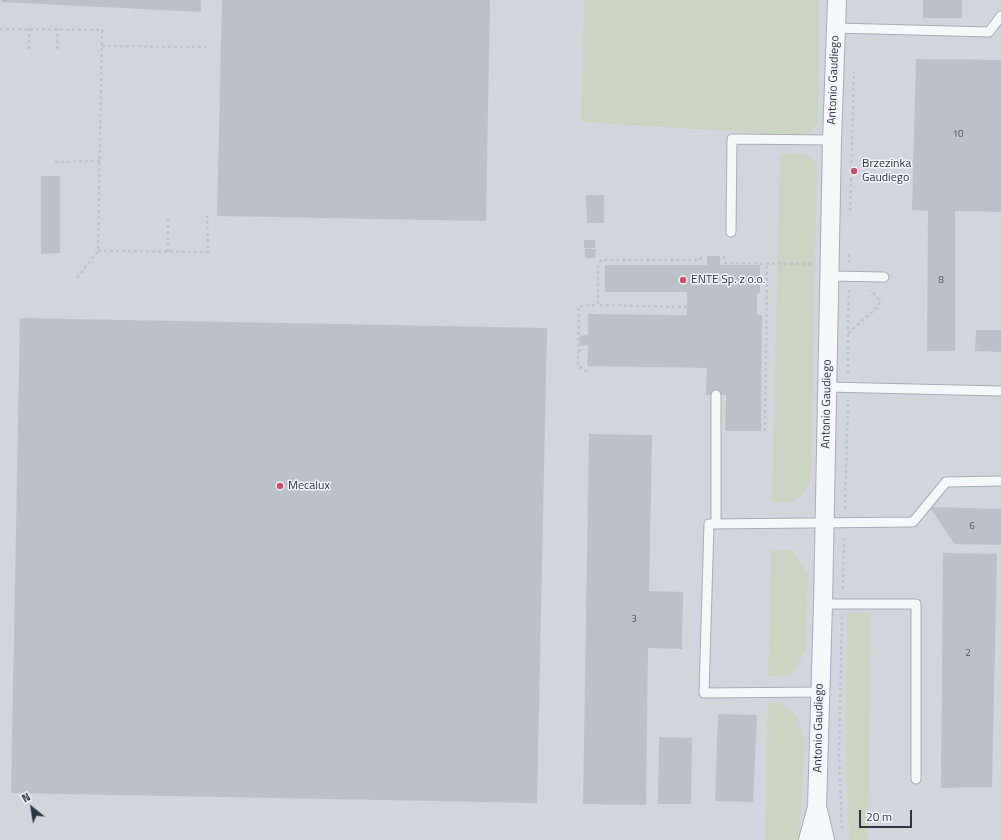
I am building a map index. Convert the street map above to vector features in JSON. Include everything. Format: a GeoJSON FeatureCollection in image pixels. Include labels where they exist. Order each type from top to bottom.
{"type":"FeatureCollection","features":[{"type":"Feature","properties":{"kind":"street","name":"Antonio Gaudiego"},"geometry":{"type":"LineString","coordinates":[[808,840],[817,807],[825,522],[827,387],[823,270],[832,140],[837,0]]}},
{"type":"Feature","properties":{"kind":"street","name":"Antonio Gaudiego"},"geometry":{"type":"LineString","coordinates":[[817,807],[825,840]]}},
{"type":"Feature","properties":{"kind":"lane"},"geometry":{"type":"LineString","coordinates":[[836,28],[989,32],[1001,16]]}},
{"type":"Feature","properties":{"kind":"lane"},"geometry":{"type":"LineString","coordinates":[[731,232],[732,139],[832,140]]}},
{"type":"Feature","properties":{"kind":"lane"},"geometry":{"type":"LineString","coordinates":[[823,270],[884,277]]}},
{"type":"Feature","properties":{"kind":"lane"},"geometry":{"type":"LineString","coordinates":[[827,387],[1001,391]]}},
{"type":"Feature","properties":{"kind":"lane"},"geometry":{"type":"LineString","coordinates":[[716,395],[716,524]]}},
{"type":"Feature","properties":{"kind":"lane"},"geometry":{"type":"LineString","coordinates":[[820,692],[704,693],[709,524],[913,522],[946,482],[1001,481]]}},
{"type":"Feature","properties":{"kind":"lane"},"geometry":{"type":"LineString","coordinates":[[823,604],[916,604],[916,779]]}},
{"type":"Feature","properties":{"kind":"path"},"geometry":{"type":"LineString","coordinates":[[0,29],[29,28],[102,30],[98,251],[76,279]]}},
{"type":"Feature","properties":{"kind":"path"},"geometry":{"type":"LineString","coordinates":[[29,28],[29,48]]}},
{"type":"Feature","properties":{"kind":"path"},"geometry":{"type":"LineString","coordinates":[[57,49],[58,29]]}},
{"type":"Feature","properties":{"kind":"path"},"geometry":{"type":"LineString","coordinates":[[102,46],[208,47]]}},
{"type":"Feature","properties":{"kind":"path"},"geometry":{"type":"LineString","coordinates":[[850,213],[854,66]]}},
{"type":"Feature","properties":{"kind":"path"},"geometry":{"type":"LineString","coordinates":[[55,162],[100,161]]}},
{"type":"Feature","properties":{"kind":"path"},"geometry":{"type":"LineString","coordinates":[[168,216],[168,252]]}},
{"type":"Feature","properties":{"kind":"path"},"geometry":{"type":"LineString","coordinates":[[98,251],[208,252],[206,216]]}},
{"type":"Feature","properties":{"kind":"path"},"geometry":{"type":"LineString","coordinates":[[850,247],[850,254]]}},
{"type":"Feature","properties":{"kind":"path"},"geometry":{"type":"LineString","coordinates":[[598,306],[598,268],[601,260],[700,260],[702,256]]}},
{"type":"Feature","properties":{"kind":"path"},"geometry":{"type":"LineString","coordinates":[[724,256],[725,263],[767,263],[823,270]]}},
{"type":"Feature","properties":{"kind":"path"},"geometry":{"type":"LineString","coordinates":[[765,431],[767,263]]}},
{"type":"Feature","properties":{"kind":"path"},"geometry":{"type":"LineString","coordinates":[[848,333],[878,307],[880,300],[871,290],[866,289]]}},
{"type":"Feature","properties":{"kind":"path"},"geometry":{"type":"LineString","coordinates":[[848,366],[849,292],[855,290]]}},
{"type":"Feature","properties":{"kind":"path"},"geometry":{"type":"LineString","coordinates":[[587,372],[578,366],[579,306],[687,307]]}},
{"type":"Feature","properties":{"kind":"path"},"geometry":{"type":"LineString","coordinates":[[578,351],[582,350],[582,346]]}},
{"type":"Feature","properties":{"kind":"path"},"geometry":{"type":"LineString","coordinates":[[845,506],[848,408]]}},
{"type":"Feature","properties":{"kind":"path"},"geometry":{"type":"LineString","coordinates":[[843,593],[844,550]]}},
{"type":"Feature","properties":{"kind":"path"},"geometry":{"type":"LineString","coordinates":[[842,615],[839,754],[842,832]]}},
{"type":"Feature","properties":{"kind":"shaded area"},"geometry":{"type":"Polygon","coordinates":[[[0,0],[1001,0],[1001,840],[0,840],[0,0]]]}},
{"type":"Feature","properties":{"kind":"green space"},"geometry":{"type":"Polygon","coordinates":[[[584,0],[819,0],[818,125],[806,134],[792,135],[581,122],[584,0]]]}},
{"type":"Feature","properties":{"kind":"green space"},"geometry":{"type":"Polygon","coordinates":[[[780,154],[803,154],[812,158],[817,165],[811,480],[802,495],[793,502],[772,502],[780,154]]]}},
{"type":"Feature","properties":{"kind":"green space"},"geometry":{"type":"Polygon","coordinates":[[[771,550],[795,550],[794,556],[798,559],[808,574],[806,649],[791,675],[768,676],[771,550]]]}},
{"type":"Feature","properties":{"kind":"green space"},"geometry":{"type":"Polygon","coordinates":[[[847,613],[871,613],[868,840],[849,840],[846,765],[847,613]]]}},
{"type":"Feature","properties":{"kind":"green space"},"geometry":{"type":"Polygon","coordinates":[[[768,702],[783,704],[797,717],[805,740],[799,840],[765,840],[768,702]]]}},
{"type":"Feature","properties":{"kind":"building"},"geometry":{"type":"Polygon","coordinates":[[[2,0],[201,0],[201,12],[1,2],[2,0]]]}},
{"type":"Feature","properties":{"kind":"building"},"geometry":{"type":"Polygon","coordinates":[[[222,0],[490,0],[486,221],[217,216],[222,0]]]}},
{"type":"Feature","properties":{"kind":"building"},"geometry":{"type":"Polygon","coordinates":[[[923,0],[962,0],[962,18],[923,18],[923,0]]]}},
{"type":"Feature","properties":{"kind":"building"},"geometry":{"type":"Polygon","coordinates":[[[916,59],[1001,60],[1001,212],[955,211],[955,351],[927,351],[928,211],[912,210],[916,59]]]}},
{"type":"Feature","properties":{"kind":"building"},"geometry":{"type":"Polygon","coordinates":[[[41,176],[60,176],[60,253],[41,254],[41,176]]]}},
{"type":"Feature","properties":{"kind":"building"},"geometry":{"type":"Polygon","coordinates":[[[586,195],[604,195],[604,223],[587,223],[586,195]]]}},
{"type":"Feature","properties":{"kind":"building"},"geometry":{"type":"Polygon","coordinates":[[[584,240],[595,240],[595,248],[584,248],[584,240]]]}},
{"type":"Feature","properties":{"kind":"building"},"geometry":{"type":"Polygon","coordinates":[[[585,249],[596,249],[595,258],[585,258],[585,249]]]}},
{"type":"Feature","properties":{"kind":"building"},"geometry":{"type":"Polygon","coordinates":[[[707,256],[720,256],[720,265],[760,265],[760,293],[757,293],[757,315],[762,315],[761,431],[725,431],[726,395],[706,395],[707,368],[587,366],[588,345],[579,346],[580,336],[588,335],[588,314],[687,315],[687,292],[605,292],[605,265],[707,265],[707,256]]]}},
{"type":"Feature","properties":{"kind":"building","name":"Mecalux"},"geometry":{"type":"Polygon","coordinates":[[[20,318],[547,328],[537,803],[11,793],[20,318]]]}},
{"type":"Feature","properties":{"kind":"building"},"geometry":{"type":"Polygon","coordinates":[[[976,330],[1001,330],[1001,352],[975,351],[976,330]]]}},
{"type":"Feature","properties":{"kind":"building"},"geometry":{"type":"Polygon","coordinates":[[[589,434],[652,435],[649,591],[683,592],[682,649],[648,648],[646,805],[583,804],[589,434]]]}},
{"type":"Feature","properties":{"kind":"building"},"geometry":{"type":"Polygon","coordinates":[[[930,507],[1001,509],[1001,545],[954,544],[930,507]]]}},
{"type":"Feature","properties":{"kind":"building"},"geometry":{"type":"Polygon","coordinates":[[[943,553],[997,554],[992,787],[941,788],[943,553]]]}},
{"type":"Feature","properties":{"kind":"building"},"geometry":{"type":"Polygon","coordinates":[[[718,714],[757,715],[753,802],[715,801],[718,714]]]}},
{"type":"Feature","properties":{"kind":"building"},"geometry":{"type":"Polygon","coordinates":[[[659,737],[692,738],[691,804],[658,804],[659,737]]]}},
{"type":"Feature","properties":{"kind":"place","name":"Brzezinka Gaudiego"},"geometry":{"type":"Point","coordinates":[854,171]}},
{"type":"Feature","properties":{"kind":"place","name":"ENTE Sp. z o.o."},"geometry":{"type":"Point","coordinates":[683,280]}},
{"type":"Feature","properties":{"kind":"place","name":"Mecalux"},"geometry":{"type":"Point","coordinates":[280,486]}}]}
